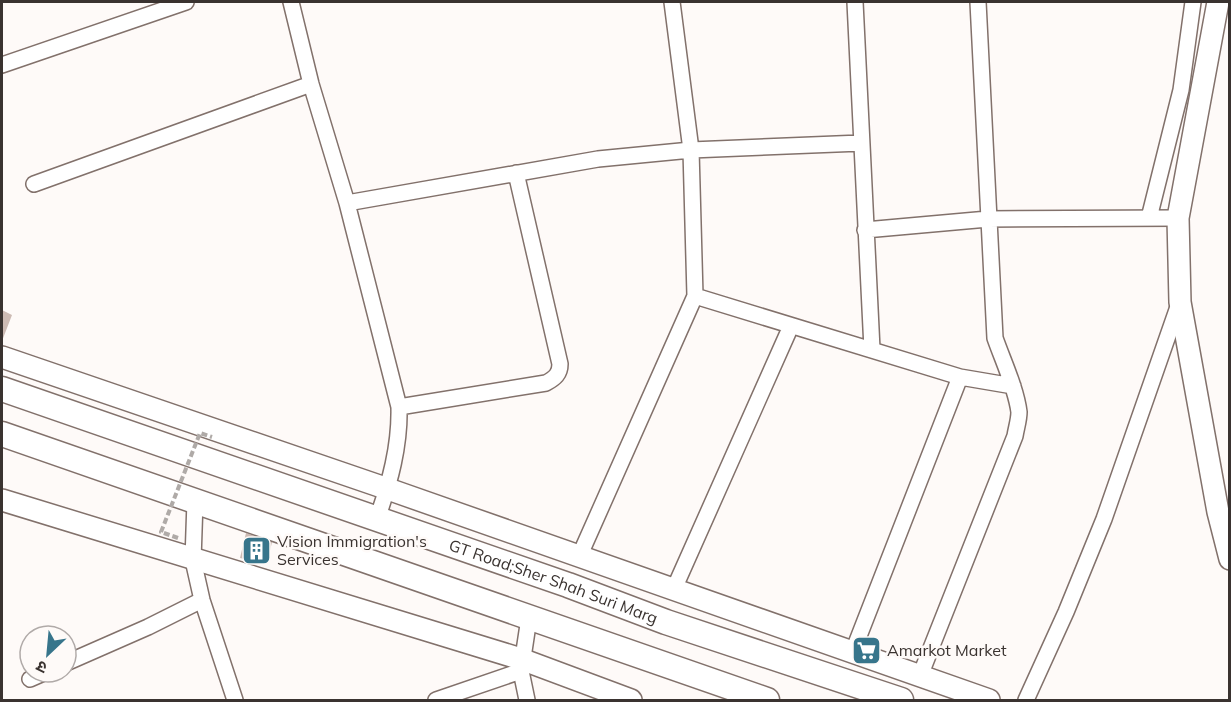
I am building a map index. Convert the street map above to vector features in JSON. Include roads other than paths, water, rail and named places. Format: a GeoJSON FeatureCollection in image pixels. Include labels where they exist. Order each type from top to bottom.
{"type":"FeatureCollection","features":[{"type":"Feature","properties":{"kind":"main road"},"geometry":{"type":"LineString","coordinates":[[1218,2],[1178,218],[1180,302],[1224,507],[1230,559]]}},
{"type":"Feature","properties":{"kind":"main road"},"geometry":{"type":"LineString","coordinates":[[2,357],[388,489],[852,654],[989,700]]}},
{"type":"Feature","properties":{"kind":"main road","name":"GT Road;Sher Shah Suri Marg"},"geometry":{"type":"LineString","coordinates":[[2,389],[568,585],[666,622],[901,700]]}},
{"type":"Feature","properties":{"kind":"main road"},"geometry":{"type":"LineString","coordinates":[[2,434],[767,700]]}},
{"type":"Feature","properties":{"kind":"main road"},"geometry":{"type":"LineString","coordinates":[[2,500],[631,700]]}},
{"type":"Feature","properties":{"kind":"street"},"geometry":{"type":"LineString","coordinates":[[2,65],[186,2]]}},
{"type":"Feature","properties":{"kind":"street"},"geometry":{"type":"LineString","coordinates":[[291,2],[311,84],[347,203],[399,407],[400,432],[388,489],[377,519]]}},
{"type":"Feature","properties":{"kind":"street"},"geometry":{"type":"LineString","coordinates":[[579,557],[695,296],[690,150],[672,2]]}},
{"type":"Feature","properties":{"kind":"street"},"geometry":{"type":"LineString","coordinates":[[855,2],[872,349]]}},
{"type":"Feature","properties":{"kind":"street"},"geometry":{"type":"LineString","coordinates":[[920,676],[1015,436],[1018,412],[1012,386],[995,338],[978,2]]}},
{"type":"Feature","properties":{"kind":"street"},"geometry":{"type":"LineString","coordinates":[[1149,219],[1181,90],[1193,2]]}},
{"type":"Feature","properties":{"kind":"street"},"geometry":{"type":"LineString","coordinates":[[34,184],[311,84]]}},
{"type":"Feature","properties":{"kind":"street"},"geometry":{"type":"LineString","coordinates":[[347,203],[598,159],[690,150],[861,142]]}},
{"type":"Feature","properties":{"kind":"street"},"geometry":{"type":"LineString","coordinates":[[399,407],[546,383],[560,371],[516,173]]}},
{"type":"Feature","properties":{"kind":"street"},"geometry":{"type":"LineString","coordinates":[[865,230],[988,219],[1178,218]]}},
{"type":"Feature","properties":{"kind":"street"},"geometry":{"type":"LineString","coordinates":[[695,296],[960,377],[1012,386]]}},
{"type":"Feature","properties":{"kind":"street"},"geometry":{"type":"LineString","coordinates":[[1026,700],[1066,612],[1104,519],[1180,302]]}},
{"type":"Feature","properties":{"kind":"street"},"geometry":{"type":"LineString","coordinates":[[674,589],[791,326]]}},
{"type":"Feature","properties":{"kind":"street"},"geometry":{"type":"LineString","coordinates":[[852,654],[960,377]]}},
{"type":"Feature","properties":{"kind":"street"},"geometry":{"type":"LineString","coordinates":[[195,501],[193,560],[202,600],[235,700]]}},
{"type":"Feature","properties":{"kind":"street"},"geometry":{"type":"LineString","coordinates":[[78,658],[202,600]]}},
{"type":"Feature","properties":{"kind":"street"},"geometry":{"type":"LineString","coordinates":[[527,700],[521,665],[529,618]]}},
{"type":"Feature","properties":{"kind":"street"},"geometry":{"type":"LineString","coordinates":[[436,700],[453,697],[521,665]]}},
{"type":"Feature","properties":{"kind":"place","name":"Vision Immigration's Services"},"geometry":{"type":"Point","coordinates":[256,550]}},
{"type":"Feature","properties":{"kind":"place","name":"Amarkot Market"},"geometry":{"type":"Point","coordinates":[866,650]}}]}
